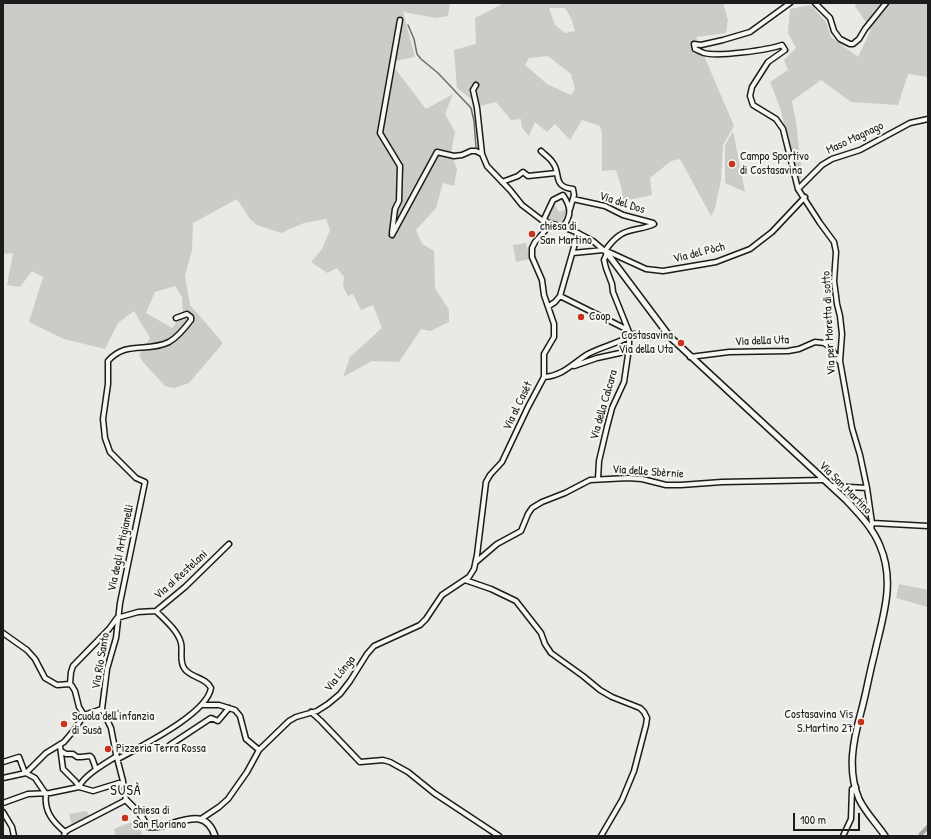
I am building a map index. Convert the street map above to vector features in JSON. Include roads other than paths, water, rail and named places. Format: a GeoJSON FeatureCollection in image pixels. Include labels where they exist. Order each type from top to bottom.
{"type":"FeatureCollection","features":[{"type":"Feature","properties":{"kind":"street","name":"Via per Moretta di sotto"},"geometry":{"type":"LineString","coordinates":[[790,3],[750,32],[715,42],[701,45],[694,44],[695,49],[704,53],[719,54],[745,52],[782,45],[785,50],[768,62],[752,87],[750,96],[753,105],[776,119],[783,129],[798,189],[834,242],[836,252],[834,281],[840,316],[840,361],[852,428],[860,455],[867,488],[872,523],[871,530]]}},
{"type":"Feature","properties":{"kind":"street"},"geometry":{"type":"LineString","coordinates":[[815,3],[830,18],[834,31],[840,39],[850,44],[853,44],[859,39],[865,29],[886,3]]}},
{"type":"Feature","properties":{"kind":"street"},"geometry":{"type":"LineString","coordinates":[[400,20],[380,133],[400,166],[399,201],[395,209],[392,235],[437,152],[454,156],[462,155],[471,150],[482,154]]}},
{"type":"Feature","properties":{"kind":"street"},"geometry":{"type":"LineString","coordinates":[[476,85],[473,90],[477,108],[482,154]]}},
{"type":"Feature","properties":{"kind":"street","name":"Maso Magnago"},"geometry":{"type":"LineString","coordinates":[[798,189],[822,165],[832,159],[860,150],[910,123],[928,119]]}},
{"type":"Feature","properties":{"kind":"street"},"geometry":{"type":"LineString","coordinates":[[541,151],[554,164],[562,186],[567,189],[572,189],[573,199],[568,221],[563,227]]}},
{"type":"Feature","properties":{"kind":"street","name":"Via San Martino"},"geometry":{"type":"LineString","coordinates":[[482,154],[487,166],[522,205],[543,221],[563,227],[593,241],[605,252],[670,338],[832,486],[871,530],[880,545],[885,558],[888,582],[887,605],[853,745],[852,758],[859,799],[885,836]]}},
{"type":"Feature","properties":{"kind":"street"},"geometry":{"type":"LineString","coordinates":[[502,182],[518,176],[523,172],[528,176],[556,173]]}},
{"type":"Feature","properties":{"kind":"street"},"geometry":{"type":"LineString","coordinates":[[543,221],[553,200],[563,195],[570,209]]}},
{"type":"Feature","properties":{"kind":"street","name":"Via del Pòch"},"geometry":{"type":"LineString","coordinates":[[605,252],[611,252],[646,269],[664,271],[716,262],[750,249],[772,232],[805,198]]}},
{"type":"Feature","properties":{"kind":"street","name":"Via del Dos"},"geometry":{"type":"LineString","coordinates":[[573,199],[605,206],[623,215],[654,224],[620,234],[605,252]]}},
{"type":"Feature","properties":{"kind":"street","name":"Via al Casét"},"geometry":{"type":"LineString","coordinates":[[476,562],[486,482],[490,474],[502,462],[544,377],[544,354],[554,338],[554,324],[544,295],[542,280],[532,257],[532,248],[535,242],[551,224]]}},
{"type":"Feature","properties":{"kind":"street"},"geometry":{"type":"LineString","coordinates":[[549,306],[560,296],[578,233]]}},
{"type":"Feature","properties":{"kind":"street"},"geometry":{"type":"LineString","coordinates":[[573,254],[605,252]]}},
{"type":"Feature","properties":{"kind":"street","name":"Via della Calcara"},"geometry":{"type":"LineString","coordinates":[[598,479],[607,427],[612,408],[624,382],[629,348],[629,334],[613,292],[612,284],[604,260],[605,252]]}},
{"type":"Feature","properties":{"kind":"street"},"geometry":{"type":"LineString","coordinates":[[560,296],[624,328],[629,334]]}},
{"type":"Feature","properties":{"kind":"street","name":"Via degli Artigianelli"},"geometry":{"type":"LineString","coordinates":[[118,618],[145,482],[136,478],[110,452],[105,438],[103,419],[108,384],[108,361],[113,355],[122,350],[153,347],[170,341],[181,332],[191,320],[191,317],[187,314],[176,318]]}},
{"type":"Feature","properties":{"kind":"street"},"geometry":{"type":"LineString","coordinates":[[570,368],[588,354],[629,334],[646,337],[670,338]]}},
{"type":"Feature","properties":{"kind":"street","name":"Via della Uta"},"geometry":{"type":"LineString","coordinates":[[690,357],[729,352],[788,351],[799,349],[815,342],[824,343],[831,348]]}},
{"type":"Feature","properties":{"kind":"street"},"geometry":{"type":"LineString","coordinates":[[840,361],[831,348],[841,343]]}},
{"type":"Feature","properties":{"kind":"street"},"geometry":{"type":"LineString","coordinates":[[544,377],[558,374],[597,358],[620,353],[629,348]]}},
{"type":"Feature","properties":{"kind":"street","name":"Via delle Sbèrnie"},"geometry":{"type":"LineString","coordinates":[[476,562],[497,544],[522,531],[528,514],[532,508],[590,480],[628,478],[642,479],[666,485],[681,485],[722,482],[825,480]]}},
{"type":"Feature","properties":{"kind":"street"},"geometry":{"type":"LineString","coordinates":[[832,486],[867,488]]}},
{"type":"Feature","properties":{"kind":"street"},"geometry":{"type":"LineString","coordinates":[[872,523],[928,526]]}},
{"type":"Feature","properties":{"kind":"street","name":"Via ai Restelani"},"geometry":{"type":"LineString","coordinates":[[118,618],[138,612],[156,611],[185,587],[229,544]]}},
{"type":"Feature","properties":{"kind":"street","name":"Via Lónga"},"geometry":{"type":"LineString","coordinates":[[201,819],[228,799],[247,772],[259,750],[289,721],[296,717],[317,711],[340,694],[374,646],[420,625],[426,619],[442,595],[472,574],[476,562]]}},
{"type":"Feature","properties":{"kind":"street"},"geometry":{"type":"LineString","coordinates":[[465,580],[491,589],[516,601],[541,633],[551,654],[584,676],[600,690],[612,697],[640,708],[644,712],[646,725],[634,771],[625,793],[601,836]]}},
{"type":"Feature","properties":{"kind":"street"},"geometry":{"type":"LineString","coordinates":[[79,787],[81,782],[96,770],[184,720],[202,705],[210,692],[210,685],[204,680],[189,673],[183,667],[181,659],[181,644],[178,637],[166,620],[156,611]]}},
{"type":"Feature","properties":{"kind":"street"},"geometry":{"type":"LineString","coordinates":[[84,715],[79,707],[75,690],[70,684],[73,666],[118,618]]}},
{"type":"Feature","properties":{"kind":"street","name":"Via Rio Santo"},"geometry":{"type":"LineString","coordinates":[[102,709],[107,669],[116,638],[118,618]]}},
{"type":"Feature","properties":{"kind":"street"},"geometry":{"type":"LineString","coordinates":[[3,633],[27,650],[45,678],[57,685],[70,684]]}},
{"type":"Feature","properties":{"kind":"street"},"geometry":{"type":"LineString","coordinates":[[202,705],[218,705],[235,710],[240,716],[246,739],[259,750]]}},
{"type":"Feature","properties":{"kind":"street"},"geometry":{"type":"LineString","coordinates":[[170,746],[211,718],[218,721],[230,708]]}},
{"type":"Feature","properties":{"kind":"street"},"geometry":{"type":"LineString","coordinates":[[3,778],[26,773],[46,753],[60,746],[69,737],[84,715],[102,709],[111,728],[126,800],[140,814],[145,823],[150,827],[188,819],[201,819],[206,821],[212,828],[215,836]]}},
{"type":"Feature","properties":{"kind":"street"},"geometry":{"type":"LineString","coordinates":[[311,712],[360,762],[383,760],[390,762],[408,772],[434,793],[499,836]]}},
{"type":"Feature","properties":{"kind":"street"},"geometry":{"type":"LineString","coordinates":[[60,746],[64,770],[68,772],[79,787]]}},
{"type":"Feature","properties":{"kind":"street"},"geometry":{"type":"LineString","coordinates":[[61,751],[66,754],[73,754],[77,757],[90,756],[96,770]]}},
{"type":"Feature","properties":{"kind":"street"},"geometry":{"type":"LineString","coordinates":[[3,762],[19,757],[26,773],[35,778],[46,794],[47,809],[49,814],[64,834],[101,812],[126,800]]}},
{"type":"Feature","properties":{"kind":"street"},"geometry":{"type":"LineString","coordinates":[[3,803],[28,794],[46,794],[79,787],[93,791],[119,783],[123,784]]}},
{"type":"Feature","properties":{"kind":"street"},"geometry":{"type":"LineString","coordinates":[[843,836],[851,819],[852,789],[856,787]]}},
{"type":"Feature","properties":{"kind":"street"},"geometry":{"type":"LineString","coordinates":[[3,812],[12,827],[14,836]]}},
{"type":"Feature","properties":{"kind":"waterway"},"geometry":{"type":"LineString","coordinates":[[408,25],[414,39],[417,54],[438,73],[471,108],[474,121],[476,147]]}},
{"type":"Feature","properties":{"kind":"waterway"},"geometry":{"type":"LineString","coordinates":[[921,834],[928,827]]}},
{"type":"Feature","properties":{"kind":"place","name":"Campo Sportivo di Costasavina"},"geometry":{"type":"Point","coordinates":[732,164]}},
{"type":"Feature","properties":{"kind":"place","name":"chiesa di San Martino"},"geometry":{"type":"Point","coordinates":[532,234]}},
{"type":"Feature","properties":{"kind":"place","name":"Coop"},"geometry":{"type":"Point","coordinates":[581,317]}},
{"type":"Feature","properties":{"kind":"place","name":"Costasavina Via della Uta"},"geometry":{"type":"Point","coordinates":[681,343]}},
{"type":"Feature","properties":{"kind":"place","name":"Costasavina Vis S.Martino 27"},"geometry":{"type":"Point","coordinates":[861,722]}},
{"type":"Feature","properties":{"kind":"place","name":"Scuola dell'infanzia di Susà"},"geometry":{"type":"Point","coordinates":[64,724]}},
{"type":"Feature","properties":{"kind":"place","name":"Pizzeria Terra Rossa"},"geometry":{"type":"Point","coordinates":[108,749]}},
{"type":"Feature","properties":{"kind":"place","name":"chiesa di San Floriano"},"geometry":{"type":"Point","coordinates":[125,818]}},
{"type":"Feature","properties":{"kind":"district","name":"SUSÀ"},"geometry":{"type":"Point","coordinates":[126,791]}}]}
